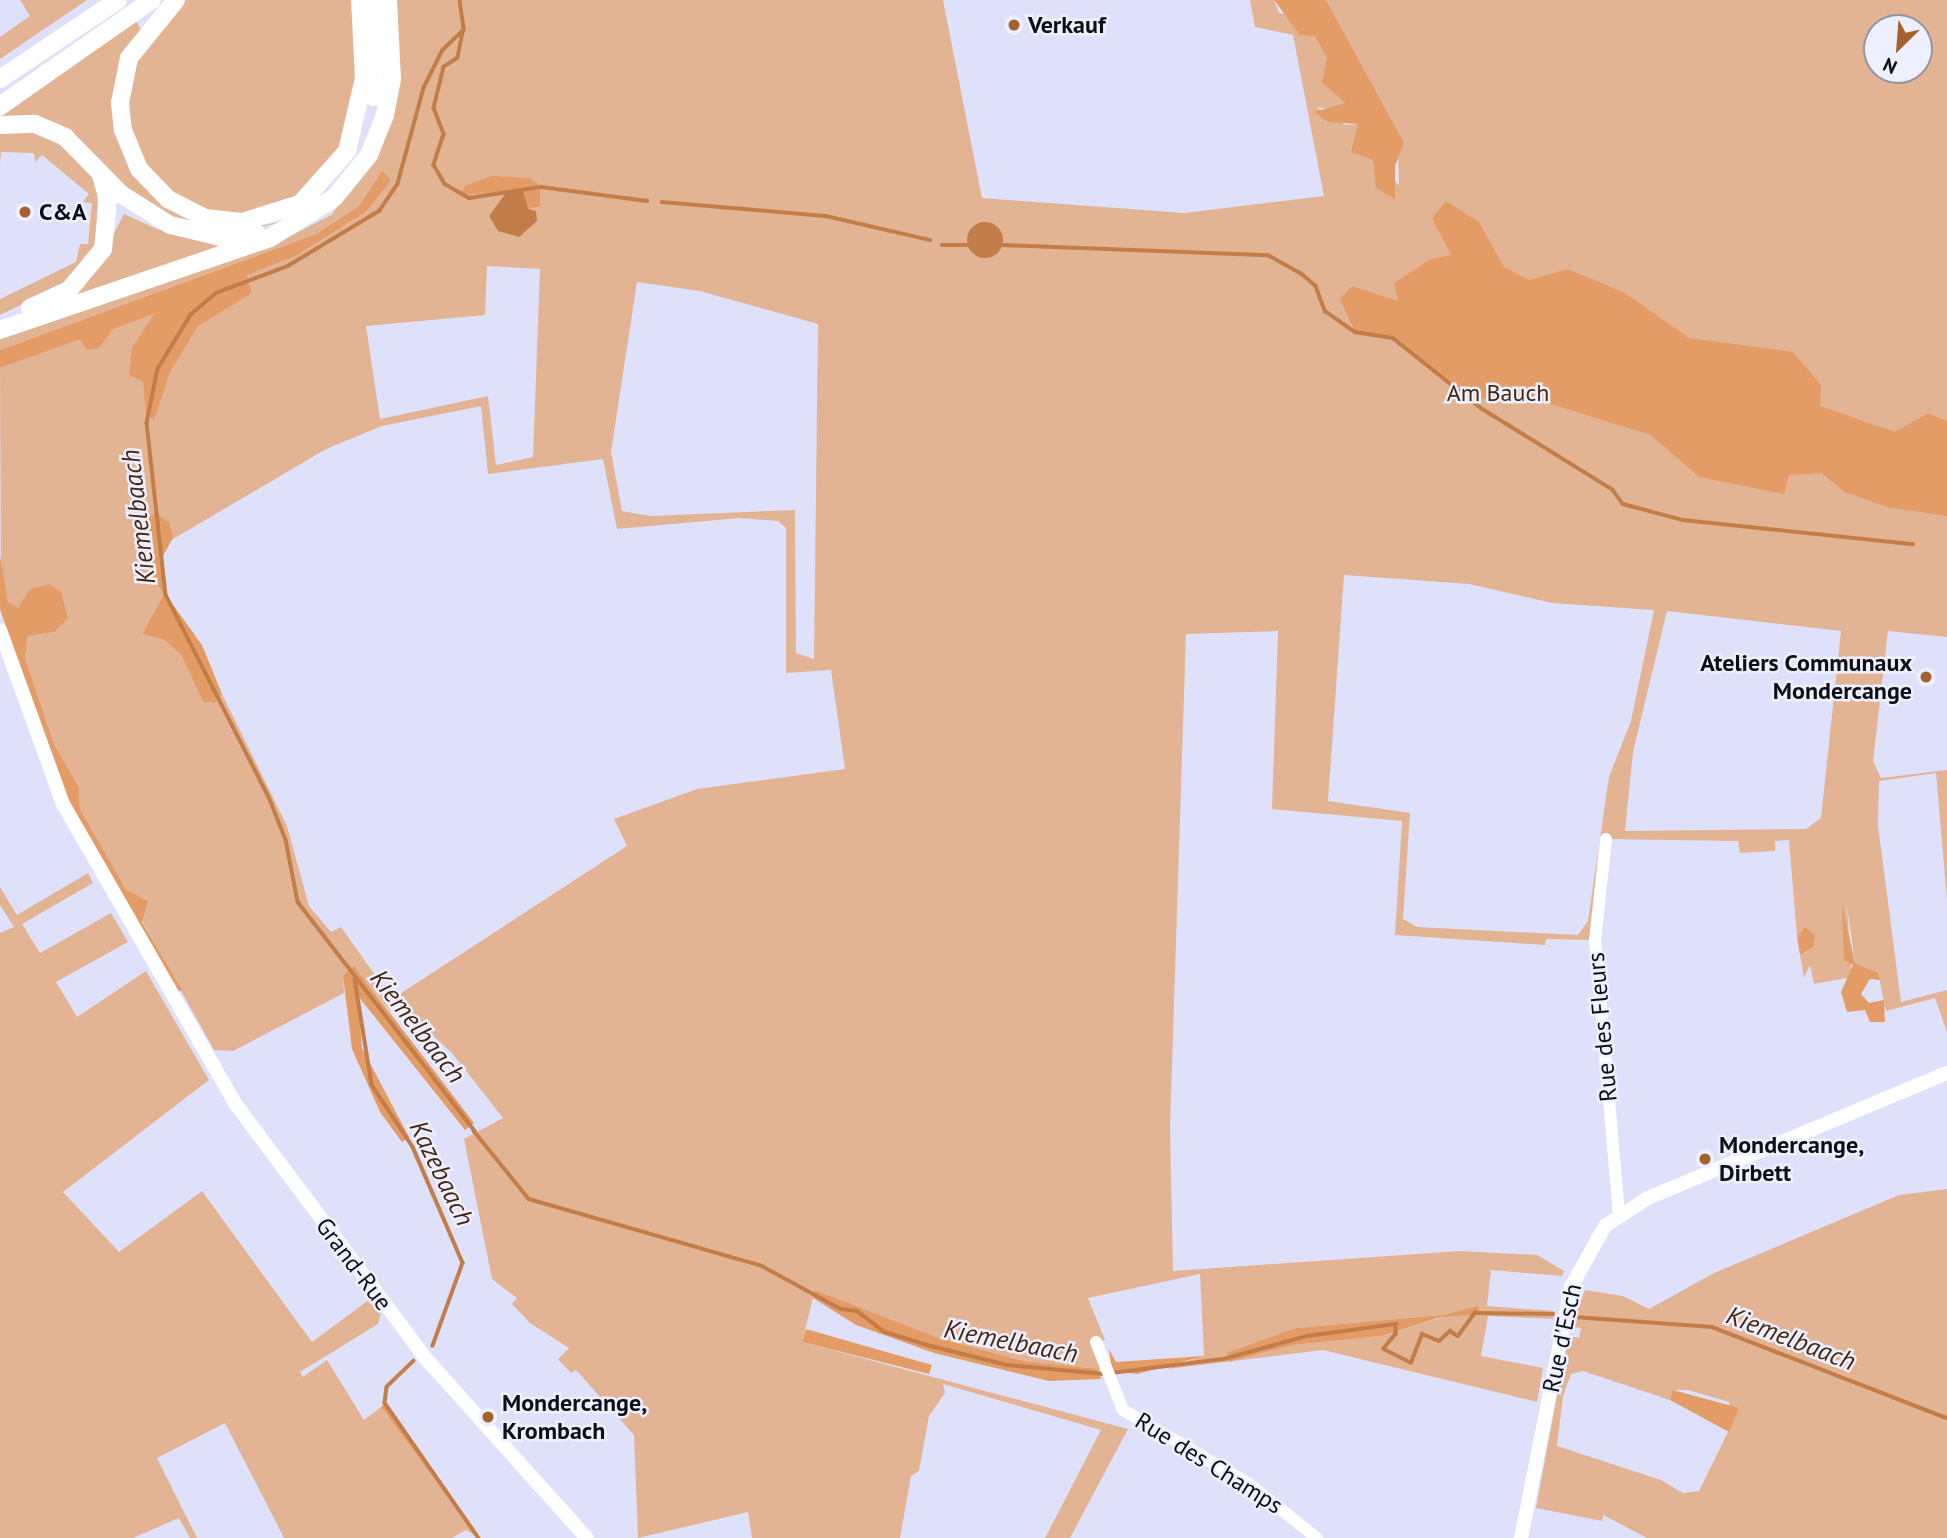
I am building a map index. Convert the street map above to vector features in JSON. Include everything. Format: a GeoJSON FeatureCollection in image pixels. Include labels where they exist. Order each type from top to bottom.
{"type":"FeatureCollection","features":[{"type":"Feature","properties":{"kind":"highway"},"geometry":{"type":"LineString","coordinates":[[0,79],[118,0]]}},
{"type":"Feature","properties":{"kind":"highway"},"geometry":{"type":"LineString","coordinates":[[0,106],[152,0]]}},
{"type":"Feature","properties":{"kind":"highway"},"geometry":{"type":"LineString","coordinates":[[176,0],[129,58],[120,103],[123,130],[139,169],[168,199],[205,218],[242,222],[282,214],[314,195],[347,151],[364,78],[360,0]]}},
{"type":"Feature","properties":{"kind":"highway"},"geometry":{"type":"LineString","coordinates":[[344,186],[366,137],[376,83],[373,0]]}},
{"type":"Feature","properties":{"kind":"highway"},"geometry":{"type":"LineString","coordinates":[[0,330],[295,225],[344,186],[369,155],[390,97],[388,0]]}},
{"type":"Feature","properties":{"kind":"highway"},"geometry":{"type":"LineString","coordinates":[[0,125],[52,130],[91,158],[134,204],[184,230],[239,237],[295,225]]}},
{"type":"Feature","properties":{"kind":"highway"},"geometry":{"type":"LineString","coordinates":[[0,318],[69,290],[103,249],[108,200],[91,158]]}},
{"type":"Feature","properties":{"kind":"main road","name":"Grand-Rue"},"geometry":{"type":"LineString","coordinates":[[0,629],[63,804],[152,967],[237,1106],[392,1315],[587,1538]]}},
{"type":"Feature","properties":{"kind":"main road","name":"Rue d'Esch"},"geometry":{"type":"LineString","coordinates":[[1521,1538],[1571,1287],[1589,1245],[1619,1215],[1947,1073]]}},
{"type":"Feature","properties":{"kind":"street","name":"Rue des Fleurs"},"geometry":{"type":"LineString","coordinates":[[1606,839],[1595,940],[1619,1215]]}},
{"type":"Feature","properties":{"kind":"street","name":"Rue des Champs"},"geometry":{"type":"LineString","coordinates":[[1096,1342],[1123,1410],[1249,1484],[1317,1538]]}},
{"type":"Feature","properties":{"kind":"green space"},"geometry":{"type":"Polygon","coordinates":[[[20,0],[87,0],[0,59],[0,37],[30,16],[20,0]]]}},
{"type":"Feature","properties":{"kind":"green space"},"geometry":{"type":"Polygon","coordinates":[[[185,0],[352,0],[356,76],[338,153],[310,189],[273,210],[241,215],[208,211],[172,194],[146,166],[130,131],[127,103],[135,60],[185,0]]]}},
{"type":"Feature","properties":{"kind":"green space","name":"Am Bauch"},"geometry":{"type":"Polygon","coordinates":[[[395,0],[943,0],[982,198],[1184,213],[1324,196],[1293,35],[1255,27],[1250,0],[1274,0],[1279,13],[1336,19],[1326,0],[1947,0],[1947,637],[1888,631],[1873,761],[1881,778],[1947,770],[1947,900],[1936,773],[1879,781],[1878,825],[1901,1002],[1947,990],[1947,1032],[1935,998],[1886,1011],[1878,973],[1855,963],[1847,906],[1852,977],[1814,984],[1810,965],[1804,978],[1800,955],[1813,947],[1805,927],[1797,937],[1789,840],[1775,841],[1775,851],[1740,853],[1738,841],[1606,839],[1595,940],[1546,939],[1545,945],[1395,935],[1402,821],[1272,809],[1278,631],[1186,634],[1170,1127],[1173,1271],[1460,1251],[1537,1255],[1564,1271],[1562,1276],[1491,1270],[1487,1306],[1554,1311],[1553,1319],[1488,1316],[1481,1356],[1543,1368],[1537,1402],[1323,1350],[1232,1361],[1293,1345],[1382,1336],[1478,1306],[1442,1315],[1296,1328],[1230,1361],[1168,1369],[1204,1355],[1200,1274],[1088,1298],[1105,1340],[1096,1342],[1105,1368],[1099,1369],[1024,1361],[939,1338],[815,1290],[802,1342],[1128,1429],[1070,1538],[1045,1538],[1101,1430],[943,1384],[945,1393],[929,1416],[919,1471],[911,1476],[900,1538],[752,1538],[748,1512],[638,1538],[634,1435],[576,1370],[571,1373],[558,1359],[569,1348],[530,1323],[512,1304],[517,1298],[492,1279],[464,1139],[503,1118],[452,1053],[400,1005],[390,1011],[354,967],[343,976],[344,993],[233,1051],[214,1050],[80,809],[79,787],[54,744],[25,658],[28,636],[54,632],[8,602],[1,577],[0,368],[296,256],[366,212],[382,172],[359,206],[316,234],[0,350],[0,334],[271,246],[331,215],[376,158],[399,82],[395,0]],[[1345,103],[1334,110],[1316,107],[1346,125],[1358,124],[1373,160],[1399,185],[1398,149],[1345,103]],[[487,266],[485,315],[366,326],[380,419],[488,396],[496,465],[533,457],[540,269],[487,266]],[[637,282],[611,452],[622,511],[650,516],[795,510],[796,653],[814,659],[818,324],[700,291],[637,282]],[[481,406],[382,426],[326,449],[146,555],[165,595],[142,634],[164,640],[181,655],[203,702],[215,703],[222,694],[287,826],[309,906],[331,932],[341,927],[392,999],[627,846],[614,819],[697,789],[845,769],[831,670],[786,673],[786,528],[778,521],[740,518],[617,529],[603,459],[488,474],[481,406]],[[1344,575],[1328,801],[1410,813],[1403,919],[1417,927],[1578,935],[1588,921],[1609,777],[1631,721],[1654,610],[1552,603],[1469,584],[1344,575]],[[1667,611],[1633,752],[1625,831],[1806,829],[1821,818],[1841,631],[1667,611]]]}},
{"type":"Feature","properties":{"kind":"green space"},"geometry":{"type":"Polygon","coordinates":[[[1274,0],[1326,0],[1404,143],[1395,166],[1395,199],[1376,188],[1373,160],[1351,152],[1358,124],[1328,122],[1314,112],[1345,103],[1322,82],[1327,58],[1315,36],[1300,35],[1274,0]]]}},
{"type":"Feature","properties":{"kind":"green space"},"geometry":{"type":"Polygon","coordinates":[[[136,21],[141,30],[115,103],[165,202],[263,225],[286,221],[239,232],[173,220],[125,189],[69,133],[1,117],[136,21]]]}},
{"type":"Feature","properties":{"kind":"green space"},"geometry":{"type":"Polygon","coordinates":[[[33,132],[62,143],[98,183],[96,245],[66,283],[0,315],[0,299],[76,262],[80,244],[88,244],[92,203],[83,202],[89,194],[42,155],[35,162],[34,153],[1,152],[0,164],[0,133],[33,132]]]}},
{"type":"Feature","properties":{"kind":"green space"},"geometry":{"type":"Polygon","coordinates":[[[382,171],[391,180],[366,212],[296,256],[247,275],[252,293],[198,326],[170,372],[154,420],[146,415],[143,382],[129,375],[132,348],[155,313],[113,329],[99,348],[87,350],[80,339],[0,368],[0,350],[316,234],[359,206],[382,171]]]}},
{"type":"Feature","properties":{"kind":"green space"},"geometry":{"type":"Polygon","coordinates":[[[491,176],[530,178],[540,186],[540,206],[528,209],[523,191],[460,195],[465,186],[491,176]]]}},
{"type":"Feature","properties":{"kind":"green space","name":"Am Bauch"},"geometry":{"type":"Polygon","coordinates":[[[1446,201],[1479,222],[1504,267],[1529,280],[1568,269],[1625,293],[1689,338],[1793,352],[1821,385],[1820,406],[1895,432],[1928,413],[1947,421],[1947,516],[1887,507],[1845,492],[1821,473],[1789,475],[1784,494],[1699,477],[1651,435],[1534,399],[1475,399],[1392,339],[1355,332],[1340,299],[1352,286],[1398,301],[1394,283],[1431,259],[1451,255],[1432,218],[1446,201]]]}},
{"type":"Feature","properties":{"kind":"green space"},"geometry":{"type":"Polygon","coordinates":[[[124,214],[157,229],[228,243],[77,298],[74,292],[93,274],[124,214]]]}},
{"type":"Feature","properties":{"kind":"green space"},"geometry":{"type":"Polygon","coordinates":[[[155,513],[169,522],[173,538],[163,556],[166,595],[202,645],[222,694],[215,703],[203,702],[181,655],[164,640],[142,634],[164,595],[146,563],[143,522],[155,513]]]}},
{"type":"Feature","properties":{"kind":"green space"},"geometry":{"type":"Polygon","coordinates":[[[0,556],[8,602],[18,608],[30,589],[49,584],[61,592],[68,618],[54,632],[28,636],[25,658],[54,744],[79,787],[80,809],[126,890],[148,901],[142,922],[182,990],[176,993],[68,802],[0,609],[0,556]]]}},
{"type":"Feature","properties":{"kind":"green space"},"geometry":{"type":"Polygon","coordinates":[[[88,873],[93,883],[22,924],[40,953],[111,913],[128,942],[56,982],[77,1017],[146,971],[209,1080],[63,1192],[119,1252],[202,1191],[312,1342],[370,1299],[381,1313],[378,1324],[300,1372],[303,1377],[327,1360],[364,1420],[381,1407],[479,1538],[466,1530],[452,1538],[284,1538],[225,1423],[157,1458],[197,1538],[190,1538],[179,1518],[133,1538],[0,1538],[0,933],[14,927],[0,905],[0,887],[17,915],[88,873]]]}},
{"type":"Feature","properties":{"kind":"green space"},"geometry":{"type":"Polygon","coordinates":[[[1842,904],[1855,963],[1878,973],[1880,980],[1870,979],[1861,994],[1869,1003],[1884,1000],[1885,1022],[1870,1022],[1865,1010],[1847,1012],[1841,992],[1853,965],[1844,960],[1842,904]]]}},
{"type":"Feature","properties":{"kind":"green space"},"geometry":{"type":"Polygon","coordinates":[[[1805,927],[1815,935],[1813,947],[1800,955],[1797,937],[1805,927]]]}},
{"type":"Feature","properties":{"kind":"green space"},"geometry":{"type":"Polygon","coordinates":[[[354,966],[474,1123],[465,1130],[358,996],[362,1048],[409,1137],[402,1142],[380,1112],[352,1049],[343,976],[354,966]]]}},
{"type":"Feature","properties":{"kind":"green space"},"geometry":{"type":"Polygon","coordinates":[[[1947,1189],[1947,1538],[1647,1538],[1603,1515],[1602,1521],[1536,1508],[1568,1336],[1579,1338],[1581,1328],[1571,1327],[1585,1290],[1623,1296],[1649,1309],[1714,1273],[1899,1195],[1947,1189]],[[1583,1371],[1571,1374],[1563,1396],[1557,1446],[1661,1480],[1683,1493],[1699,1491],[1728,1432],[1729,1402],[1688,1390],[1674,1390],[1670,1400],[1583,1371]]]}},
{"type":"Feature","properties":{"kind":"green space"},"geometry":{"type":"Polygon","coordinates":[[[815,1290],[939,1338],[1024,1361],[1099,1369],[1101,1379],[1049,1381],[934,1353],[856,1325],[813,1298],[815,1290]]]}},
{"type":"Feature","properties":{"kind":"green space"},"geometry":{"type":"Polygon","coordinates":[[[1478,1306],[1479,1314],[1441,1317],[1382,1336],[1293,1345],[1229,1362],[1227,1353],[1296,1328],[1442,1315],[1478,1306]]]}},
{"type":"Feature","properties":{"kind":"green space"},"geometry":{"type":"Polygon","coordinates":[[[806,1329],[932,1365],[929,1374],[802,1342],[806,1329]]]}},
{"type":"Feature","properties":{"kind":"green space"},"geometry":{"type":"Polygon","coordinates":[[[1109,1349],[1116,1362],[1204,1356],[1137,1374],[1112,1371],[1109,1349]]]}},
{"type":"Feature","properties":{"kind":"green space"},"geometry":{"type":"Polygon","coordinates":[[[1673,1390],[1739,1408],[1729,1432],[1670,1400],[1673,1390]]]}},
{"type":"Feature","properties":{"kind":"green space"},"geometry":{"type":"Polygon","coordinates":[[[385,1403],[442,1484],[442,1489],[381,1407],[385,1403]]]}},
{"type":"Feature","properties":{"kind":"shaded area"},"geometry":{"type":"Polygon","coordinates":[[[508,190],[523,191],[528,209],[536,211],[537,221],[519,237],[498,231],[489,216],[508,190]]]}},
{"type":"Feature","properties":{"kind":"shaded area"},"geometry":{"type":"Polygon","coordinates":[[[985,222],[998,227],[1003,240],[998,253],[985,258],[972,253],[967,240],[972,227],[985,222]]]}},
{"type":"Feature","properties":{"kind":"waterway","name":"Kiemelbaach"},"geometry":{"type":"LineString","coordinates":[[460,0],[464,30],[443,50],[424,88],[398,184],[380,211],[289,266],[217,293],[191,315],[158,369],[147,423],[166,595],[269,797],[286,840],[298,902],[475,1131]]}},
{"type":"Feature","properties":{"kind":"waterway"},"geometry":{"type":"LineString","coordinates":[[463,32],[458,58],[444,67],[434,108],[444,134],[434,165],[445,184],[469,198],[541,187],[647,201]]}},
{"type":"Feature","properties":{"kind":"waterway"},"geometry":{"type":"LineString","coordinates":[[662,202],[826,216],[930,240]]}},
{"type":"Feature","properties":{"kind":"waterway"},"geometry":{"type":"LineString","coordinates":[[942,245],[969,245]]}},
{"type":"Feature","properties":{"kind":"waterway"},"geometry":{"type":"LineString","coordinates":[[1002,245],[1268,255],[1301,273],[1316,286],[1325,311],[1355,332],[1393,338],[1481,408],[1613,490],[1623,504],[1683,520],[1913,544]]}},
{"type":"Feature","properties":{"kind":"waterway","name":"Kazebaach"},"geometry":{"type":"LineString","coordinates":[[355,979],[372,1085],[413,1147],[463,1263],[433,1346]]}},
{"type":"Feature","properties":{"kind":"waterway","name":"Kiemelbaach"},"geometry":{"type":"LineString","coordinates":[[474,1131],[529,1199],[762,1266],[841,1309],[857,1311],[885,1332],[1007,1365],[1104,1374]]}},
{"type":"Feature","properties":{"kind":"waterway","name":"Kiemelbaach"},"geometry":{"type":"LineString","coordinates":[[1111,1373],[1224,1359],[1307,1336],[1396,1324],[1396,1334],[1384,1349],[1411,1363],[1422,1334],[1439,1341],[1450,1331],[1458,1336],[1475,1313],[1553,1314]]}},
{"type":"Feature","properties":{"kind":"waterway","name":"Kiemelbaach"},"geometry":{"type":"LineString","coordinates":[[1575,1317],[1712,1327],[1947,1418]]}},
{"type":"Feature","properties":{"kind":"waterway","name":"Kazebaach"},"geometry":{"type":"LineString","coordinates":[[414,1361],[387,1387],[385,1403],[479,1538]]}},
{"type":"Feature","properties":{"kind":"place","name":"Verkauf"},"geometry":{"type":"Point","coordinates":[1014,25]}},
{"type":"Feature","properties":{"kind":"place","name":"C&A"},"geometry":{"type":"Point","coordinates":[25,212]}},
{"type":"Feature","properties":{"kind":"place","name":"Ateliers Communaux Mondercange"},"geometry":{"type":"Point","coordinates":[1926,677]}},
{"type":"Feature","properties":{"kind":"place","name":"Mondercange, Dirbett"},"geometry":{"type":"Point","coordinates":[1705,1159]}},
{"type":"Feature","properties":{"kind":"place","name":"Mondercange, Krombach"},"geometry":{"type":"Point","coordinates":[488,1417]}}]}
